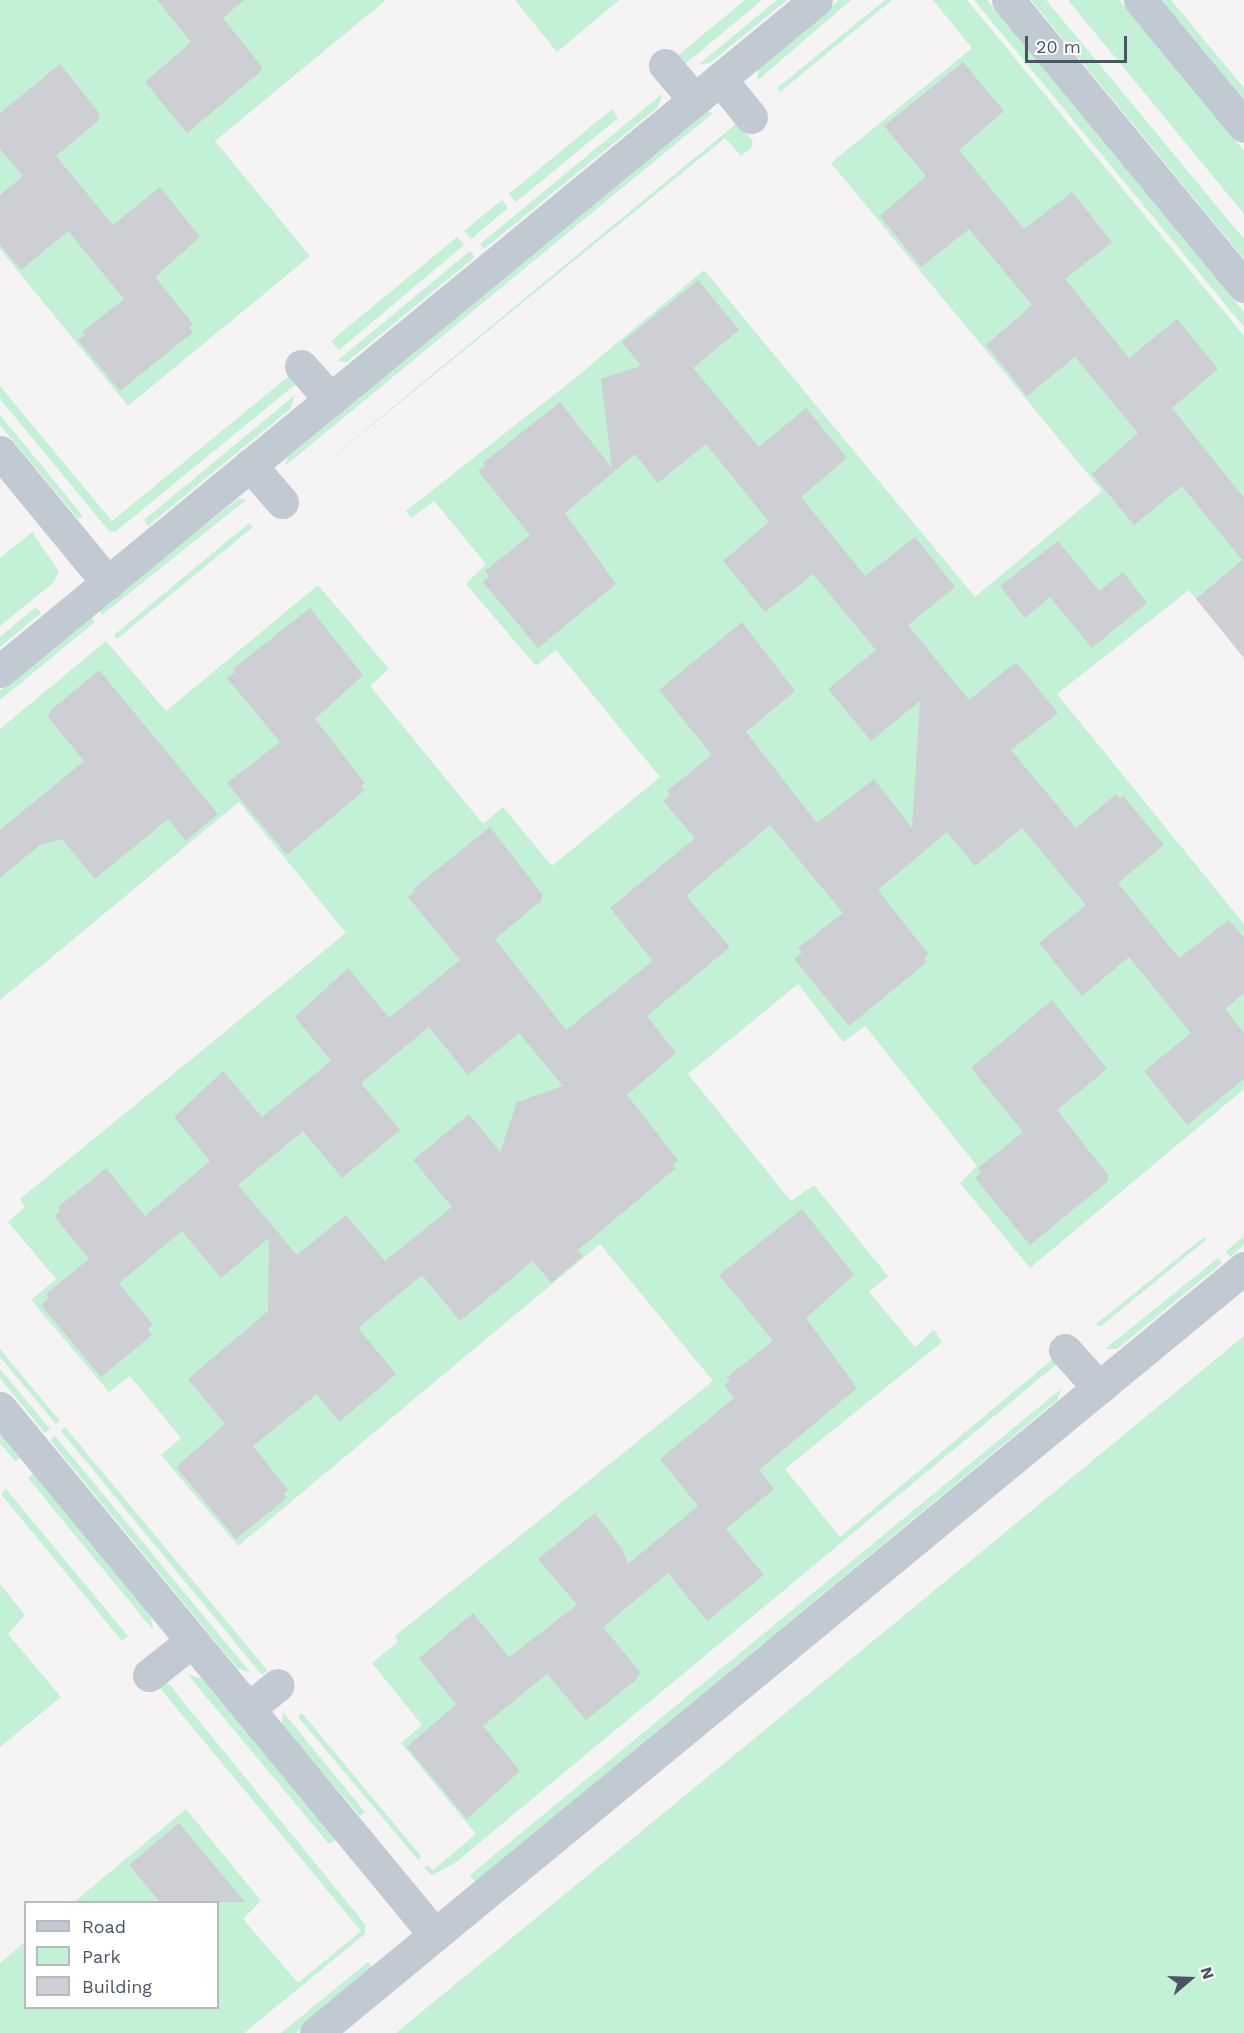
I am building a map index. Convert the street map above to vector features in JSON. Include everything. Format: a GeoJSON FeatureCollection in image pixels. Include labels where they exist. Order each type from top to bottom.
{"type":"FeatureCollection","features":[{"type":"Feature","properties":{"kind":"street"},"geometry":{"type":"LineString","coordinates":[[0,671],[816,0]]}},
{"type":"Feature","properties":{"kind":"street"},"geometry":{"type":"LineString","coordinates":[[1008,0],[1244,286]]}},
{"type":"Feature","properties":{"kind":"street"},"geometry":{"type":"LineString","coordinates":[[1140,0],[1244,126]]}},
{"type":"Feature","properties":{"kind":"street"},"geometry":{"type":"LineString","coordinates":[[666,65],[695,100]]}},
{"type":"Feature","properties":{"kind":"street"},"geometry":{"type":"LineString","coordinates":[[720,79],[751,117]]}},
{"type":"Feature","properties":{"kind":"street"},"geometry":{"type":"LineString","coordinates":[[301,366],[331,399]]}},
{"type":"Feature","properties":{"kind":"street"},"geometry":{"type":"LineString","coordinates":[[250,465],[282,502]]}},
{"type":"Feature","properties":{"kind":"street"},"geometry":{"type":"LineString","coordinates":[[7,473],[108,583]]}},
{"type":"Feature","properties":{"kind":"street"},"geometry":{"type":"LineString","coordinates":[[316,2033],[1244,1268]]}},
{"type":"Feature","properties":{"kind":"street"},"geometry":{"type":"LineString","coordinates":[[1065,1350],[1099,1388]]}},
{"type":"Feature","properties":{"kind":"street"},"geometry":{"type":"LineString","coordinates":[[0,1408],[435,1935]]}},
{"type":"Feature","properties":{"kind":"street"},"geometry":{"type":"LineString","coordinates":[[149,1675],[192,1641]]}},
{"type":"Feature","properties":{"kind":"street"},"geometry":{"type":"LineString","coordinates":[[248,1709],[278,1684]]}},
{"type":"Feature","properties":{"kind":"green space"},"geometry":{"type":"Polygon","coordinates":[[[0,0],[386,0],[215,141],[310,256],[128,406],[0,249],[0,0]]]}},
{"type":"Feature","properties":{"kind":"green space"},"geometry":{"type":"Polygon","coordinates":[[[515,0],[619,0],[557,52],[515,0]]]}},
{"type":"Feature","properties":{"kind":"green space"},"geometry":{"type":"Polygon","coordinates":[[[745,0],[762,0],[685,64],[676,57],[745,0]]]}},
{"type":"Feature","properties":{"kind":"green space"},"geometry":{"type":"Polygon","coordinates":[[[777,0],[787,0],[710,63],[698,65],[777,0]]]}},
{"type":"Feature","properties":{"kind":"green space"},"geometry":{"type":"Polygon","coordinates":[[[839,0],[851,0],[758,80],[758,68],[839,0]]]}},
{"type":"Feature","properties":{"kind":"green space"},"geometry":{"type":"Polygon","coordinates":[[[885,0],[892,0],[780,92],[777,88],[885,0]]]}},
{"type":"Feature","properties":{"kind":"green space"},"geometry":{"type":"Polygon","coordinates":[[[933,0],[967,0],[1244,336],[1244,656],[1189,590],[1057,694],[1244,924],[1244,1089],[1030,1268],[960,1183],[977,1166],[865,1026],[843,1042],[798,984],[688,1074],[791,1201],[814,1185],[888,1276],[869,1292],[915,1347],[934,1330],[942,1342],[785,1469],[840,1537],[1055,1357],[1058,1363],[455,1863],[432,1875],[424,1868],[428,1865],[433,1870],[476,1834],[401,1743],[422,1725],[372,1663],[398,1642],[395,1636],[713,1381],[600,1244],[238,1546],[161,1455],[181,1438],[130,1376],[109,1392],[31,1300],[56,1279],[8,1222],[25,1207],[20,1199],[346,933],[239,802],[0,1000],[0,729],[106,641],[166,711],[318,585],[389,669],[370,686],[483,824],[503,807],[552,866],[660,777],[556,650],[536,666],[466,584],[486,564],[434,501],[411,518],[406,511],[574,379],[704,270],[975,597],[1102,491],[831,163],[972,48],[933,0]]]}},
{"type":"Feature","properties":{"kind":"green space"},"geometry":{"type":"Polygon","coordinates":[[[974,0],[987,0],[1244,312],[1244,327],[974,0]]]}},
{"type":"Feature","properties":{"kind":"green space"},"geometry":{"type":"Polygon","coordinates":[[[1031,0],[1046,0],[1244,239],[1244,259],[1031,0]]]}},
{"type":"Feature","properties":{"kind":"green space"},"geometry":{"type":"Polygon","coordinates":[[[1068,0],[1119,0],[1244,151],[1244,214],[1068,0]]]}},
{"type":"Feature","properties":{"kind":"green space"},"geometry":{"type":"Polygon","coordinates":[[[1160,0],[1171,0],[1244,88],[1244,102],[1160,0]]]}},
{"type":"Feature","properties":{"kind":"green space"},"geometry":{"type":"Polygon","coordinates":[[[662,94],[658,107],[484,249],[480,244],[662,94]]]}},
{"type":"Feature","properties":{"kind":"green space"},"geometry":{"type":"Polygon","coordinates":[[[612,109],[618,118],[516,202],[509,194],[612,109]]]}},
{"type":"Feature","properties":{"kind":"green space"},"geometry":{"type":"Polygon","coordinates":[[[706,111],[713,113],[285,466],[288,457],[706,111]]]}},
{"type":"Feature","properties":{"kind":"green space"},"geometry":{"type":"Polygon","coordinates":[[[737,123],[753,141],[751,148],[741,156],[725,138],[290,492],[737,123]]]}},
{"type":"Feature","properties":{"kind":"green space"},"geometry":{"type":"Polygon","coordinates":[[[502,200],[508,208],[471,239],[464,231],[502,200]]]}},
{"type":"Feature","properties":{"kind":"green space"},"geometry":{"type":"Polygon","coordinates":[[[457,237],[464,245],[339,350],[331,341],[457,237]]]}},
{"type":"Feature","properties":{"kind":"green space"},"geometry":{"type":"Polygon","coordinates":[[[470,251],[475,257],[347,362],[337,361],[470,251]]]}},
{"type":"Feature","properties":{"kind":"green space"},"geometry":{"type":"Polygon","coordinates":[[[290,375],[297,383],[115,532],[109,531],[0,399],[0,386],[112,521],[290,375]]]}},
{"type":"Feature","properties":{"kind":"green space"},"geometry":{"type":"Polygon","coordinates":[[[295,395],[290,409],[148,526],[144,520],[295,395]]]}},
{"type":"Feature","properties":{"kind":"green space"},"geometry":{"type":"Polygon","coordinates":[[[0,415],[83,516],[78,519],[0,425],[0,415]]]}},
{"type":"Feature","properties":{"kind":"green space"},"geometry":{"type":"Polygon","coordinates":[[[238,499],[246,500],[102,615],[98,610],[238,499]]]}},
{"type":"Feature","properties":{"kind":"green space"},"geometry":{"type":"Polygon","coordinates":[[[249,523],[253,527],[117,639],[114,635],[249,523]]]}},
{"type":"Feature","properties":{"kind":"green space"},"geometry":{"type":"Polygon","coordinates":[[[32,532],[59,572],[54,582],[0,626],[0,558],[32,532]]]}},
{"type":"Feature","properties":{"kind":"green space"},"geometry":{"type":"Polygon","coordinates":[[[36,607],[41,613],[0,647],[0,637],[36,607]]]}},
{"type":"Feature","properties":{"kind":"green space"},"geometry":{"type":"Polygon","coordinates":[[[91,616],[95,622],[0,700],[0,691],[91,616]]]}},
{"type":"Feature","properties":{"kind":"green space"},"geometry":{"type":"Polygon","coordinates":[[[1244,1236],[1244,1245],[1230,1257],[1226,1251],[1244,1236]]]}},
{"type":"Feature","properties":{"kind":"green space"},"geometry":{"type":"Polygon","coordinates":[[[1204,1237],[1206,1240],[1100,1327],[1096,1324],[1204,1237]]]}},
{"type":"Feature","properties":{"kind":"green space"},"geometry":{"type":"Polygon","coordinates":[[[1218,1258],[1222,1263],[1117,1349],[1105,1349],[1218,1258]]]}},
{"type":"Feature","properties":{"kind":"green space"},"geometry":{"type":"Polygon","coordinates":[[[1244,1336],[1244,2033],[396,2033],[1244,1336]]]}},
{"type":"Feature","properties":{"kind":"green space"},"geometry":{"type":"Polygon","coordinates":[[[0,1349],[60,1421],[56,1424],[0,1357],[0,1349]]]}},
{"type":"Feature","properties":{"kind":"green space"},"geometry":{"type":"Polygon","coordinates":[[[0,1369],[50,1429],[45,1433],[0,1378],[0,1369]]]}},
{"type":"Feature","properties":{"kind":"green space"},"geometry":{"type":"Polygon","coordinates":[[[1061,1389],[1058,1399],[475,1882],[470,1875],[1061,1389]]]}},
{"type":"Feature","properties":{"kind":"green space"},"geometry":{"type":"Polygon","coordinates":[[[65,1427],[268,1671],[262,1675],[61,1431],[65,1427]]]}},
{"type":"Feature","properties":{"kind":"green space"},"geometry":{"type":"Polygon","coordinates":[[[0,1432],[21,1458],[15,1461],[0,1443],[0,1432]]]}},
{"type":"Feature","properties":{"kind":"green space"},"geometry":{"type":"Polygon","coordinates":[[[55,1436],[250,1672],[238,1669],[50,1440],[55,1436]]]}},
{"type":"Feature","properties":{"kind":"green space"},"geometry":{"type":"Polygon","coordinates":[[[34,1473],[151,1616],[153,1630],[28,1478],[34,1473]]]}},
{"type":"Feature","properties":{"kind":"green space"},"geometry":{"type":"Polygon","coordinates":[[[6,1489],[128,1636],[122,1641],[1,1494],[6,1489]]]}},
{"type":"Feature","properties":{"kind":"green space"},"geometry":{"type":"Polygon","coordinates":[[[0,1584],[25,1615],[8,1634],[61,1697],[0,1747],[0,1584]]]}},
{"type":"Feature","properties":{"kind":"green space"},"geometry":{"type":"Polygon","coordinates":[[[187,1674],[202,1679],[336,1840],[329,1844],[187,1674]]]}},
{"type":"Feature","properties":{"kind":"green space"},"geometry":{"type":"Polygon","coordinates":[[[164,1678],[365,1924],[365,1934],[244,2033],[0,2033],[0,1963],[24,1943],[24,2009],[219,2009],[219,1901],[75,1901],[186,1809],[261,1901],[243,1919],[298,1983],[361,1931],[155,1682],[164,1678]]]}},
{"type":"Feature","properties":{"kind":"green space"},"geometry":{"type":"Polygon","coordinates":[[[283,1712],[365,1812],[360,1816],[282,1725],[283,1712]]]}},
{"type":"Feature","properties":{"kind":"green space"},"geometry":{"type":"Polygon","coordinates":[[[302,1713],[421,1856],[419,1861],[298,1717],[302,1713]]]}},
{"type":"Feature","properties":{"kind":"green space"},"geometry":{"type":"Polygon","coordinates":[[[368,1962],[375,1969],[296,2033],[281,2033],[368,1962]]]}},
{"type":"Feature","properties":{"kind":"building"},"geometry":{"type":"Polygon","coordinates":[[[157,0],[244,0],[223,18],[262,67],[259,73],[187,133],[145,82],[191,42],[157,0]]]}},
{"type":"Feature","properties":{"kind":"building"},"geometry":{"type":"Polygon","coordinates":[[[963,62],[1004,111],[959,150],[1024,229],[1072,192],[1112,242],[1065,279],[1129,358],[1177,319],[1218,369],[1172,408],[1244,498],[1244,658],[1196,599],[1242,560],[1182,486],[1134,525],[1092,474],[1138,433],[1075,357],[1027,396],[986,345],[1032,305],[969,229],[921,267],[880,216],[926,176],[884,126],[963,62]]]}},
{"type":"Feature","properties":{"kind":"building"},"geometry":{"type":"Polygon","coordinates":[[[60,64],[100,114],[98,121],[56,156],[113,225],[160,187],[200,237],[155,277],[193,324],[189,327],[193,332],[120,391],[78,340],[85,335],[82,332],[124,299],[68,231],[21,270],[0,245],[0,195],[23,176],[0,149],[0,113],[60,64]]]}},
{"type":"Feature","properties":{"kind":"building"},"geometry":{"type":"Polygon","coordinates":[[[698,280],[739,330],[693,368],[759,447],[806,408],[847,458],[801,497],[865,576],[915,537],[955,587],[908,625],[969,700],[1016,662],[1058,713],[1011,750],[1076,828],[1116,794],[1120,799],[1123,796],[1164,845],[1118,883],[1179,958],[1229,920],[1244,938],[1244,993],[1225,1009],[1244,1033],[1244,1079],[1187,1125],[1144,1071],[1191,1033],[1129,957],[1082,996],[1039,943],[1086,905],[1022,828],[975,866],[947,832],[878,890],[929,955],[924,958],[927,962],[849,1026],[794,959],[802,953],[798,948],[843,913],[770,825],[686,896],[730,947],[647,1016],[676,1053],[627,1095],[678,1160],[673,1165],[676,1168],[578,1250],[583,1256],[551,1283],[533,1261],[460,1321],[422,1275],[358,1328],[396,1374],[339,1422],[317,1394],[253,1446],[288,1490],[284,1493],[287,1498],[236,1539],[176,1467],[225,1424],[188,1379],[268,1311],[269,1238],[221,1278],[182,1231],[119,1283],[153,1325],[148,1330],[152,1335],[101,1377],[41,1305],[49,1298],[46,1294],[89,1259],[54,1216],[60,1211],[57,1208],[106,1168],[145,1216],[210,1161],[174,1117],[223,1071],[262,1117],[331,1061],[295,1017],[348,968],[389,1018],[460,960],[408,897],[415,891],[413,889],[490,827],[543,895],[541,901],[495,939],[566,1030],[649,964],[652,960],[610,908],[695,838],[663,801],[670,795],[667,791],[712,755],[659,690],[742,622],[795,691],[746,732],[817,823],[874,779],[912,828],[920,701],[871,741],[828,689],[876,650],[813,574],[765,612],[723,561],[769,522],[706,444],[658,483],[635,454],[565,513],[616,584],[538,648],[483,582],[489,576],[485,571],[530,535],[478,471],[485,466],[483,463],[560,402],[612,468],[601,379],[641,366],[622,342],[698,280]],[[429,1027],[361,1083],[400,1130],[342,1178],[303,1131],[238,1185],[297,1255],[346,1215],[385,1261],[452,1207],[413,1160],[469,1114],[500,1152],[517,1102],[563,1086],[519,1033],[468,1075],[429,1027]]]}},
{"type":"Feature","properties":{"kind":"building"},"geometry":{"type":"Polygon","coordinates":[[[1058,541],[1099,591],[1123,572],[1147,603],[1092,648],[1050,597],[1025,618],[1000,586],[1058,541]]]}},
{"type":"Feature","properties":{"kind":"building"},"geometry":{"type":"Polygon","coordinates":[[[310,608],[363,675],[315,719],[365,783],[361,786],[365,790],[287,855],[227,783],[280,742],[227,678],[235,672],[233,669],[310,608]]]}},
{"type":"Feature","properties":{"kind":"building"},"geometry":{"type":"Polygon","coordinates":[[[99,670],[218,814],[186,841],[168,819],[95,879],[62,839],[40,845],[0,878],[0,830],[84,761],[48,717],[50,711],[99,670]]]}},
{"type":"Feature","properties":{"kind":"building"},"geometry":{"type":"Polygon","coordinates":[[[1052,1000],[1107,1069],[1057,1110],[1108,1175],[1108,1181],[1030,1245],[975,1178],[981,1173],[978,1168],[1023,1132],[971,1068],[1052,1000]]]}},
{"type":"Feature","properties":{"kind":"building"},"geometry":{"type":"Polygon","coordinates":[[[802,1209],[854,1275],[806,1318],[857,1388],[759,1470],[774,1489],[726,1529],[764,1575],[707,1621],[668,1573],[603,1627],[640,1672],[637,1679],[586,1720],[547,1674],[483,1726],[520,1771],[467,1819],[407,1747],[456,1704],[419,1658],[473,1613],[509,1657],[577,1605],[538,1559],[595,1513],[622,1549],[628,1564],[698,1506],[660,1459],[734,1398],[724,1385],[730,1380],[727,1377],[773,1341],[719,1275],[802,1209]]]}},
{"type":"Feature","properties":{"kind":"building"},"geometry":{"type":"Polygon","coordinates":[[[179,1823],[245,1902],[159,1901],[129,1865],[179,1823]]]}}]}
